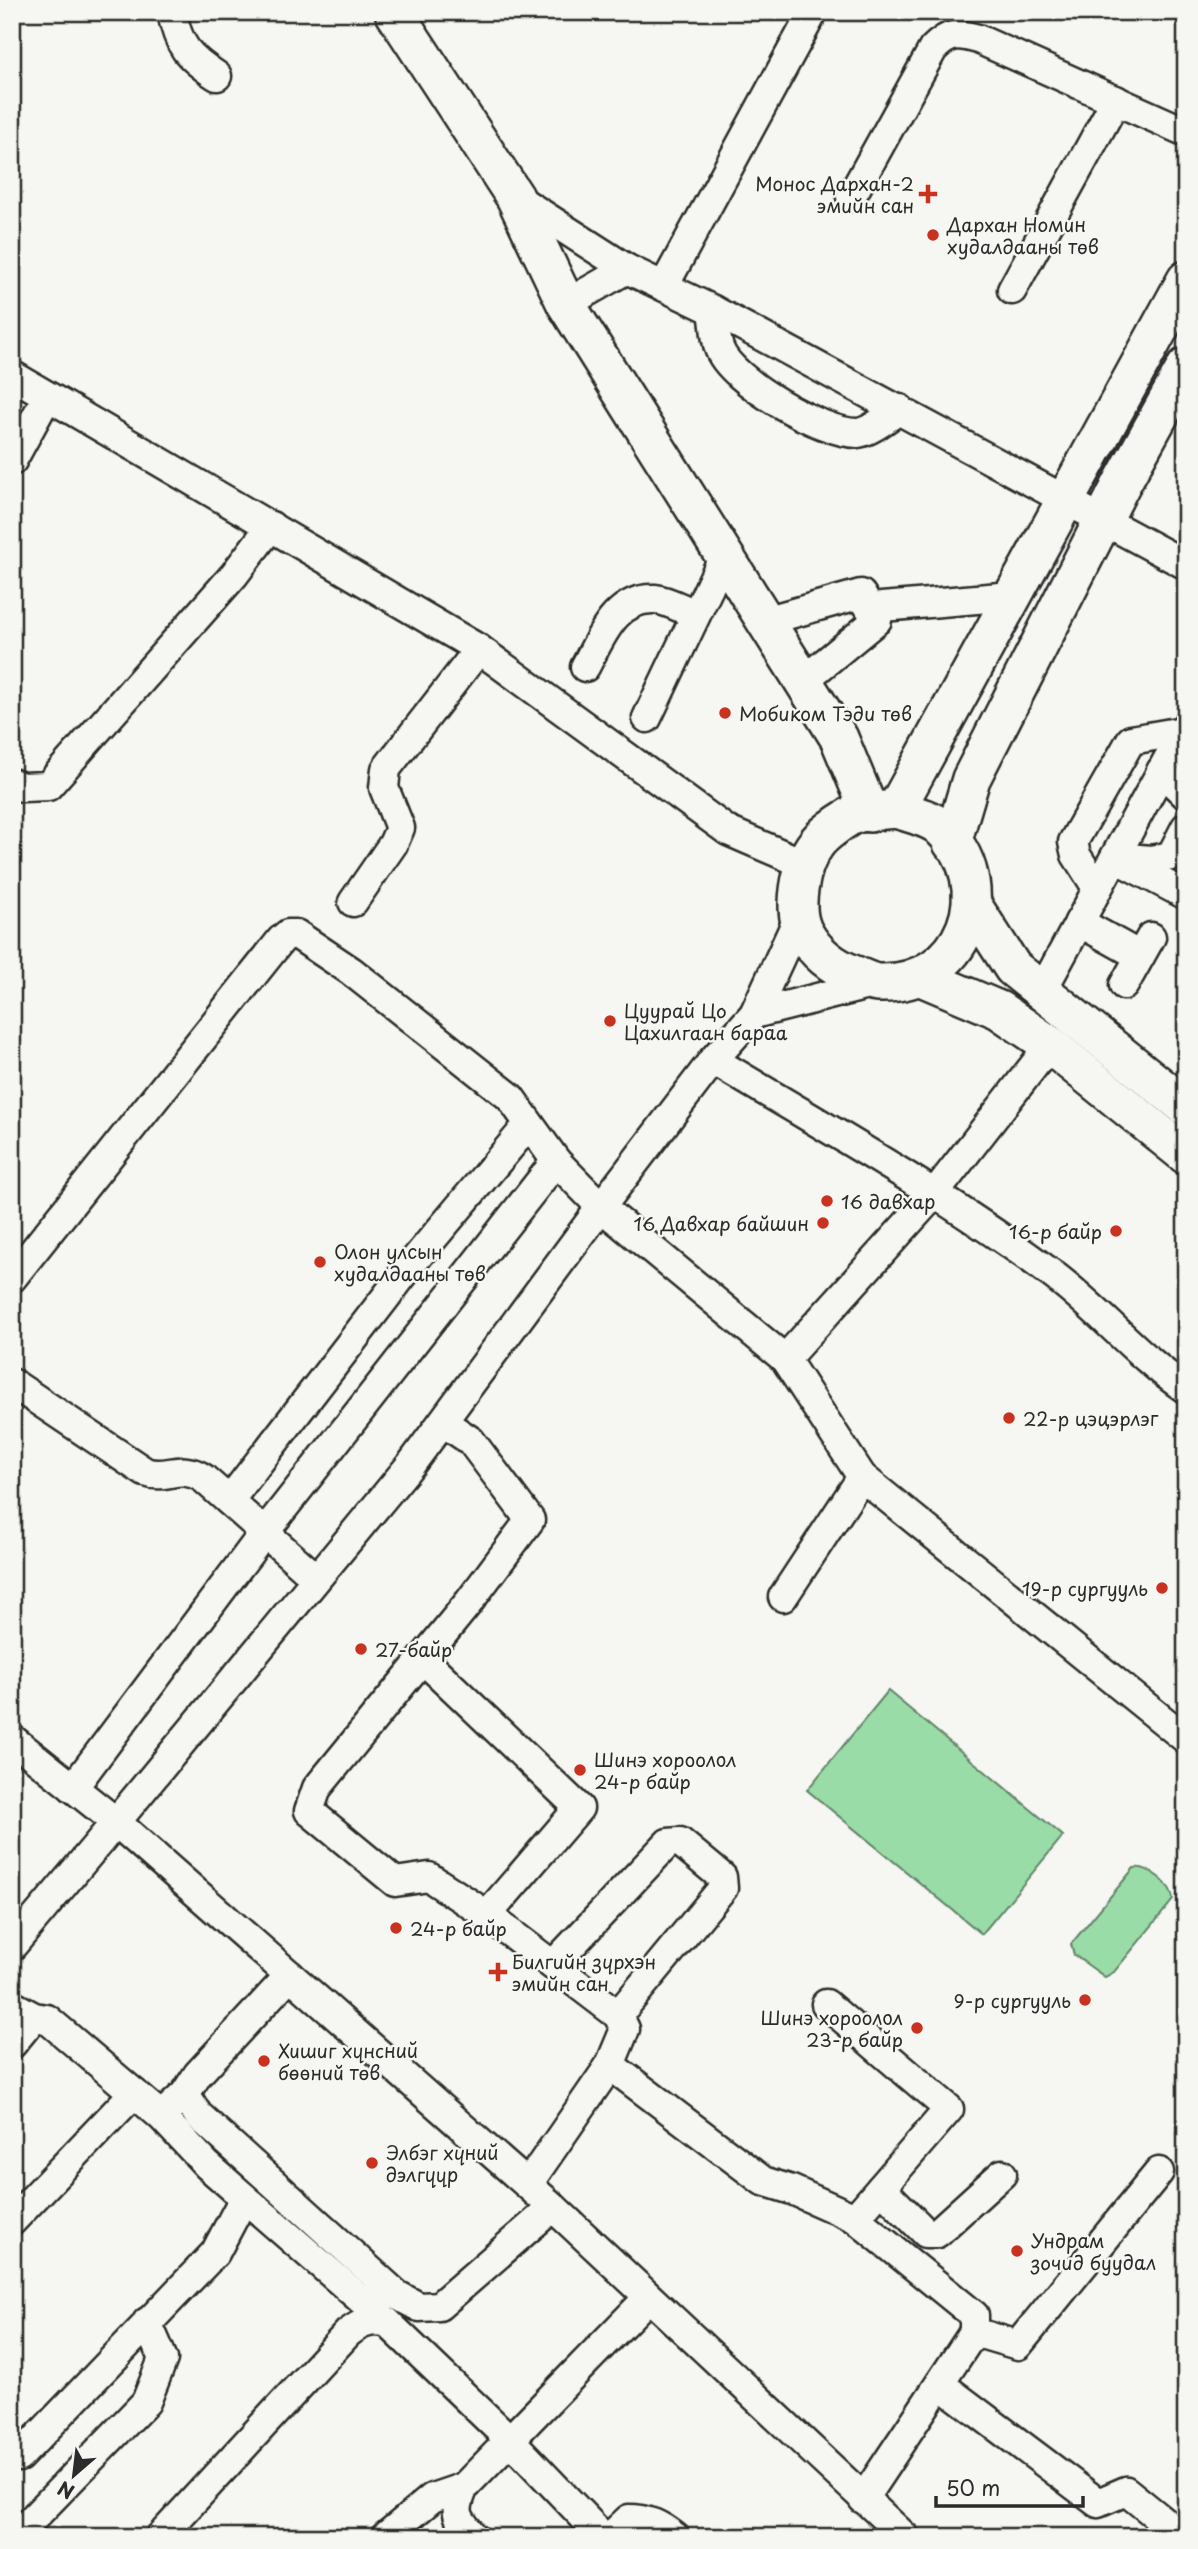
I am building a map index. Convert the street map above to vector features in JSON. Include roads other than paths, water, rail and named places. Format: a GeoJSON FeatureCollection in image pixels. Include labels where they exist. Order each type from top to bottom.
{"type":"FeatureCollection","features":[{"type":"Feature","properties":{"kind":"main road"},"geometry":{"type":"LineString","coordinates":[[394,12],[514,197],[566,304],[725,554],[883,811]]}},
{"type":"Feature","properties":{"kind":"main road"},"geometry":{"type":"LineString","coordinates":[[883,811],[1012,596],[1186,280]]}},
{"type":"Feature","properties":{"kind":"main road"},"geometry":{"type":"LineString","coordinates":[[952,843],[971,779],[1186,367]]}},
{"type":"Feature","properties":{"kind":"main road"},"geometry":{"type":"LineString","coordinates":[[973,906],[957,948],[921,976],[876,983],[834,966],[810,944],[797,921],[799,886],[816,844],[851,816],[883,811],[938,826],[967,861],[973,906],[1013,968],[1043,989],[1186,1107]]}},
{"type":"Feature","properties":{"kind":"main road"},"geometry":{"type":"LineString","coordinates":[[921,976],[999,1010],[1050,1045],[1186,1155]]}},
{"type":"Feature","properties":{"kind":"street"},"geometry":{"type":"LineString","coordinates":[[172,12],[177,39],[197,63],[217,76]]}},
{"type":"Feature","properties":{"kind":"street"},"geometry":{"type":"LineString","coordinates":[[664,286],[813,12]]}},
{"type":"Feature","properties":{"kind":"street"},"geometry":{"type":"LineString","coordinates":[[850,197],[933,49],[946,36],[959,34],[978,39],[1186,132]]}},
{"type":"Feature","properties":{"kind":"street"},"geometry":{"type":"LineString","coordinates":[[1012,290],[1116,100]]}},
{"type":"Feature","properties":{"kind":"street"},"geometry":{"type":"LineString","coordinates":[[514,197],[627,269],[713,310],[900,409],[1186,565]]}},
{"type":"Feature","properties":{"kind":"street"},"geometry":{"type":"LineString","coordinates":[[566,304],[627,269]]}},
{"type":"Feature","properties":{"kind":"street"},"geometry":{"type":"LineString","coordinates":[[713,310],[719,349],[739,376],[799,412],[838,430],[860,433],[900,409]]}},
{"type":"Feature","properties":{"kind":"street"},"geometry":{"type":"LineString","coordinates":[[12,375],[479,649],[728,831],[807,865]]}},
{"type":"Feature","properties":{"kind":"street"},"geometry":{"type":"LineString","coordinates":[[12,461],[47,397]]}},
{"type":"Feature","properties":{"kind":"street"},"geometry":{"type":"LineString","coordinates":[[12,782],[22,787],[48,786],[234,575],[271,526]]}},
{"type":"Feature","properties":{"kind":"street"},"geometry":{"type":"LineString","coordinates":[[647,718],[725,554]]}},
{"type":"Feature","properties":{"kind":"street"},"geometry":{"type":"LineString","coordinates":[[765,621],[861,594],[870,608],[877,620],[803,681]]}},
{"type":"Feature","properties":{"kind":"street"},"geometry":{"type":"LineString","coordinates":[[870,608],[1012,596]]}},
{"type":"Feature","properties":{"kind":"street"},"geometry":{"type":"LineString","coordinates":[[585,667],[612,617],[628,604],[655,599],[696,614]]}},
{"type":"Feature","properties":{"kind":"street"},"geometry":{"type":"LineString","coordinates":[[353,902],[393,844],[400,828],[384,788],[386,769],[479,649]]}},
{"type":"Feature","properties":{"kind":"street"},"geometry":{"type":"LineString","coordinates":[[1097,888],[1076,855],[1073,842],[1131,740],[1178,745]]}},
{"type":"Feature","properties":{"kind":"street"},"geometry":{"type":"LineString","coordinates":[[1178,745],[1186,795]]}},
{"type":"Feature","properties":{"kind":"street"},"geometry":{"type":"LineString","coordinates":[[1043,989],[1178,745]]}},
{"type":"Feature","properties":{"kind":"street"},"geometry":{"type":"LineString","coordinates":[[1115,857],[1151,860],[1171,856],[1186,827]]}},
{"type":"Feature","properties":{"kind":"street"},"geometry":{"type":"LineString","coordinates":[[1115,857],[1186,895]]}},
{"type":"Feature","properties":{"kind":"street"},"geometry":{"type":"LineString","coordinates":[[12,1947],[443,1422],[713,1060],[754,1014],[797,921]]}},
{"type":"Feature","properties":{"kind":"street"},"geometry":{"type":"LineString","coordinates":[[1079,922],[1146,946],[1124,985]]}},
{"type":"Feature","properties":{"kind":"street"},"geometry":{"type":"LineString","coordinates":[[12,1278],[229,1009],[281,940],[288,934],[296,934],[380,994],[510,1097],[556,1161],[601,1207],[785,1359],[862,1476],[1186,1739]]}},
{"type":"Feature","properties":{"kind":"street"},"geometry":{"type":"LineString","coordinates":[[754,1014],[876,983]]}},
{"type":"Feature","properties":{"kind":"street"},"geometry":{"type":"LineString","coordinates":[[785,1359],[935,1193],[1050,1045]]}},
{"type":"Feature","properties":{"kind":"street"},"geometry":{"type":"LineString","coordinates":[[713,1060],[935,1193],[1054,1275],[1162,1372],[1186,1388]]}},
{"type":"Feature","properties":{"kind":"street"},"geometry":{"type":"LineString","coordinates":[[229,1501],[413,1262],[529,1124]]}},
{"type":"Feature","properties":{"kind":"street"},"geometry":{"type":"LineString","coordinates":[[73,1788],[264,1533],[556,1161]]}},
{"type":"Feature","properties":{"kind":"street"},"geometry":{"type":"LineString","coordinates":[[12,1383],[145,1472],[155,1475],[180,1469],[193,1472],[316,1578]]}},
{"type":"Feature","properties":{"kind":"street"},"geometry":{"type":"LineString","coordinates":[[443,1422],[471,1441],[530,1521],[423,1659],[317,1788],[309,1811],[395,1882],[429,1877],[487,1915],[618,2015],[625,2029],[610,2065],[528,2185]]}},
{"type":"Feature","properties":{"kind":"street"},"geometry":{"type":"LineString","coordinates":[[782,1597],[862,1476]]}},
{"type":"Feature","properties":{"kind":"street"},"geometry":{"type":"LineString","coordinates":[[423,1659],[579,1808],[487,1915]]}},
{"type":"Feature","properties":{"kind":"street"},"geometry":{"type":"LineString","coordinates":[[17,1750],[73,1788],[116,1822],[553,2207],[905,2537]]}},
{"type":"Feature","properties":{"kind":"street"},"geometry":{"type":"LineString","coordinates":[[553,1965],[668,1843],[680,1842],[722,1877],[723,1888],[618,2015]]}},
{"type":"Feature","properties":{"kind":"street"},"geometry":{"type":"LineString","coordinates":[[161,2116],[185,2094],[198,2074],[290,1975]]}},
{"type":"Feature","properties":{"kind":"street"},"geometry":{"type":"LineString","coordinates":[[827,2004],[949,2109],[855,2218]]}},
{"type":"Feature","properties":{"kind":"street"},"geometry":{"type":"LineString","coordinates":[[12,2044],[23,2011],[47,2019],[161,2116],[207,2165],[388,2323],[510,2440],[603,2537]]}},
{"type":"Feature","properties":{"kind":"street"},"geometry":{"type":"LineString","coordinates":[[610,2065],[763,2181],[792,2190],[855,2218],[974,2315],[974,2332],[863,2499]]}},
{"type":"Feature","properties":{"kind":"street"},"geometry":{"type":"LineString","coordinates":[[12,2221],[134,2093]]}},
{"type":"Feature","properties":{"kind":"street"},"geometry":{"type":"LineString","coordinates":[[185,2094],[198,2115],[397,2295],[419,2307],[439,2306],[553,2207]]}},
{"type":"Feature","properties":{"kind":"street"},"geometry":{"type":"LineString","coordinates":[[974,2332],[1018,2345],[1159,2172]]}},
{"type":"Feature","properties":{"kind":"street"},"geometry":{"type":"LineString","coordinates":[[881,2188],[926,2232],[937,2233],[1002,2174]]}},
{"type":"Feature","properties":{"kind":"street"},"geometry":{"type":"LineString","coordinates":[[19,2457],[215,2253],[244,2198]]}},
{"type":"Feature","properties":{"kind":"street"},"geometry":{"type":"LineString","coordinates":[[474,2537],[458,2519],[457,2504],[464,2487],[648,2298]]}},
{"type":"Feature","properties":{"kind":"street"},"geometry":{"type":"LineString","coordinates":[[160,2537],[348,2333],[359,2324],[376,2320],[388,2323]]}},
{"type":"Feature","properties":{"kind":"street"},"geometry":{"type":"LineString","coordinates":[[15,2537],[146,2402],[163,2359],[147,2322]]}},
{"type":"Feature","properties":{"kind":"street"},"geometry":{"type":"LineString","coordinates":[[940,2384],[1098,2503],[1126,2491],[1183,2537]]}},
{"type":"Feature","properties":{"kind":"street"},"geometry":{"type":"LineString","coordinates":[[385,2537],[432,2498],[464,2487]]}},
{"type":"Feature","properties":{"kind":"street"},"geometry":{"type":"LineString","coordinates":[[610,2537],[629,2519],[643,2519],[658,2524],[675,2537]]}},
{"type":"Feature","properties":{"kind":"place","name":"Монос Дархан-2 эмийн сан"},"geometry":{"type":"Point","coordinates":[928,194]}},
{"type":"Feature","properties":{"kind":"place","name":"Дархан Номин худалдааны төв"},"geometry":{"type":"Point","coordinates":[933,235]}},
{"type":"Feature","properties":{"kind":"place","name":"Мобиком Тэди төв"},"geometry":{"type":"Point","coordinates":[725,713]}},
{"type":"Feature","properties":{"kind":"place","name":"Цуурай Цо Цахилгаан бараа"},"geometry":{"type":"Point","coordinates":[610,1021]}},
{"type":"Feature","properties":{"kind":"place","name":"16 давхар"},"geometry":{"type":"Point","coordinates":[827,1201]}},
{"type":"Feature","properties":{"kind":"place","name":"16 Давхар байшин"},"geometry":{"type":"Point","coordinates":[823,1223]}},
{"type":"Feature","properties":{"kind":"place","name":"16-р байр"},"geometry":{"type":"Point","coordinates":[1116,1231]}},
{"type":"Feature","properties":{"kind":"place","name":"Олон улсын худалдааны төв"},"geometry":{"type":"Point","coordinates":[320,1262]}},
{"type":"Feature","properties":{"kind":"place","name":"22-р цэцэрлэг"},"geometry":{"type":"Point","coordinates":[1009,1418]}},
{"type":"Feature","properties":{"kind":"place","name":"19-р сургууль"},"geometry":{"type":"Point","coordinates":[1162,1588]}},
{"type":"Feature","properties":{"kind":"place","name":"27-байр"},"geometry":{"type":"Point","coordinates":[361,1649]}},
{"type":"Feature","properties":{"kind":"place","name":"Шинэ хороолол 24-р байр"},"geometry":{"type":"Point","coordinates":[580,1770]}},
{"type":"Feature","properties":{"kind":"place","name":"24-р байр"},"geometry":{"type":"Point","coordinates":[396,1928]}},
{"type":"Feature","properties":{"kind":"place","name":"Билгийн зүрхэн эмийн сан"},"geometry":{"type":"Point","coordinates":[498,1972]}},
{"type":"Feature","properties":{"kind":"place","name":"9-р сургууль"},"geometry":{"type":"Point","coordinates":[1085,2000]}},
{"type":"Feature","properties":{"kind":"place","name":"Шинэ хороолол 23-р байр"},"geometry":{"type":"Point","coordinates":[917,2028]}},
{"type":"Feature","properties":{"kind":"place","name":"Хишиг хүнсний бөөний төв"},"geometry":{"type":"Point","coordinates":[264,2061]}},
{"type":"Feature","properties":{"kind":"place","name":"Элбэг хүний дэлгүүр"},"geometry":{"type":"Point","coordinates":[372,2163]}},
{"type":"Feature","properties":{"kind":"place","name":"Ундрам зочид буудал"},"geometry":{"type":"Point","coordinates":[1017,2251]}}]}
